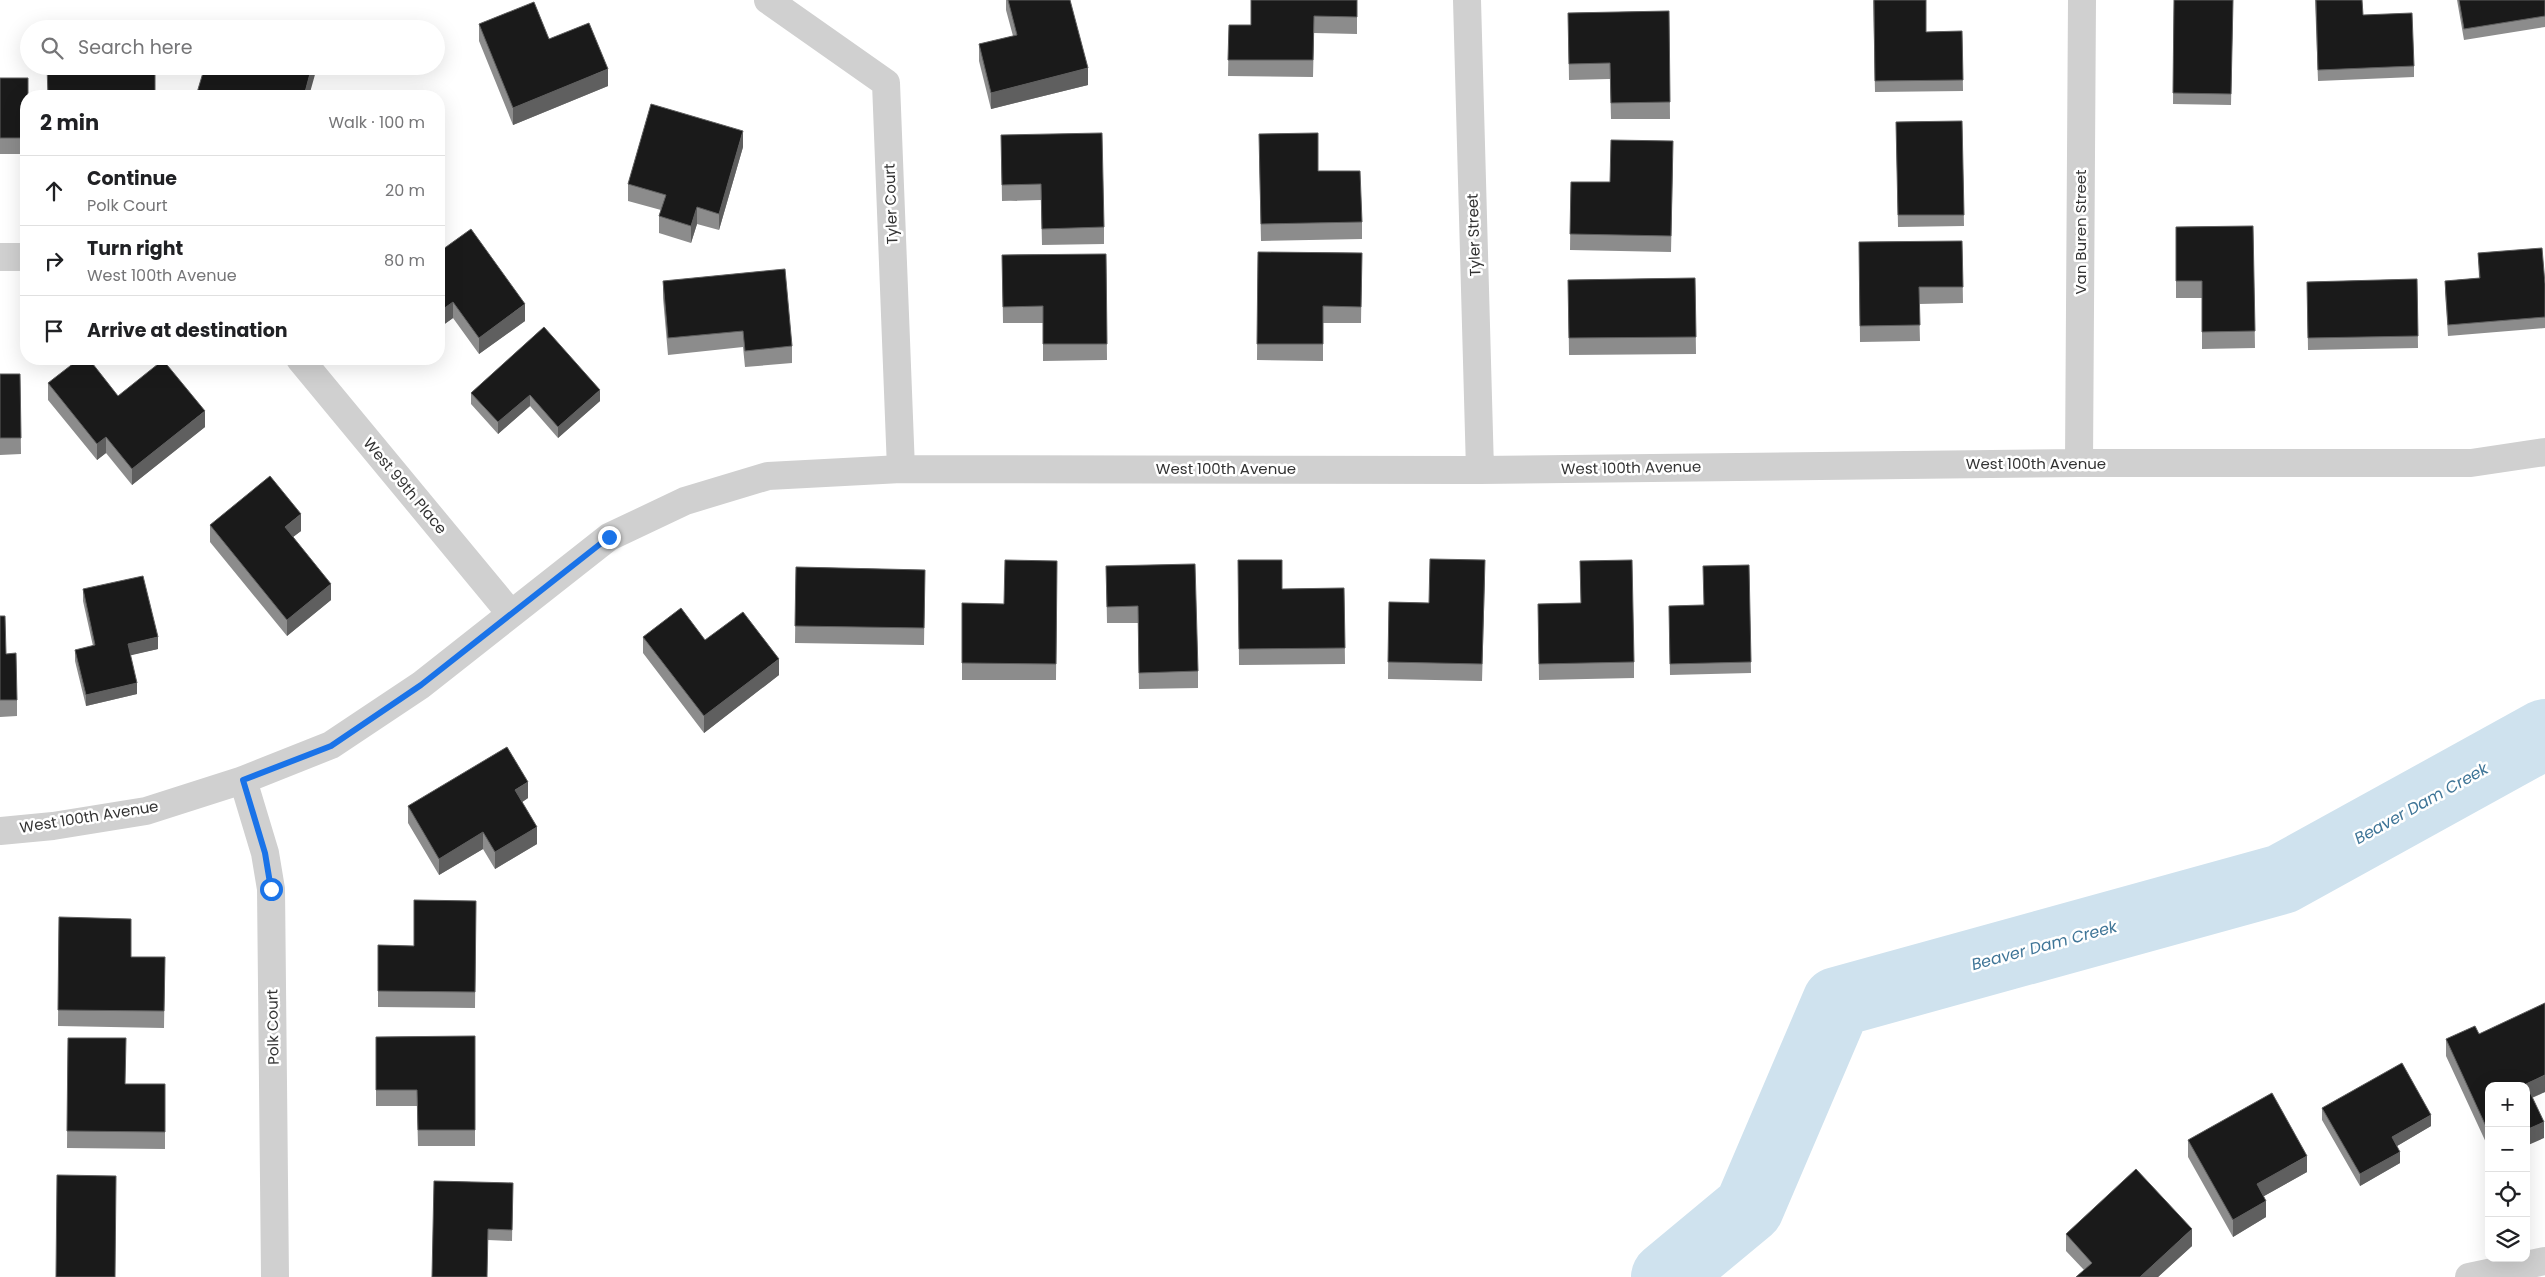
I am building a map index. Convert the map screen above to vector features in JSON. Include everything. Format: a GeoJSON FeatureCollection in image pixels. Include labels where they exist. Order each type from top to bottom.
{"type":"FeatureCollection","features":[{"type":"Feature","properties":{"kind":"street","name":"Tyler Court"},"geometry":{"type":"LineString","coordinates":[[768,0],[886,83],[901,469]]}},
{"type":"Feature","properties":{"kind":"street","name":"Tyler Street"},"geometry":{"type":"LineString","coordinates":[[1468,0],[1480,470]]}},
{"type":"Feature","properties":{"kind":"street","name":"Van Buren Street"},"geometry":{"type":"LineString","coordinates":[[2079,463],[2082,0]]}},
{"type":"Feature","properties":{"kind":"street"},"geometry":{"type":"LineString","coordinates":[[0,258],[20,257]]}},
{"type":"Feature","properties":{"kind":"street","name":"West 99th Place"},"geometry":{"type":"LineString","coordinates":[[305,365],[511,614]]}},
{"type":"Feature","properties":{"kind":"street","name":"West 100th Avenue"},"geometry":{"type":"LineString","coordinates":[[0,831],[53,826],[146,811],[243,780],[331,746],[421,685],[609,537],[684,502],[768,476],[901,469],[1480,470],[2079,463],[2471,463],[2545,452]]}},
{"type":"Feature","properties":{"kind":"street","name":"Polk Court"},"geometry":{"type":"LineString","coordinates":[[243,780],[265,853],[271,889],[275,1277]]}},
{"type":"Feature","properties":{"kind":"street"},"geometry":{"type":"LineString","coordinates":[[2469,1277],[2545,1261]]}},
{"type":"Feature","properties":{"kind":"building"},"geometry":{"type":"Polygon","coordinates":[[[1008,0],[1070,0],[1088,68],[991,93],[979,44],[1017,35],[1008,0]]]}},
{"type":"Feature","properties":{"kind":"building"},"geometry":{"type":"Polygon","coordinates":[[[1251,0],[1357,0],[1357,17],[1314,16],[1313,60],[1228,60],[1229,25],[1251,25],[1251,0]]]}},
{"type":"Feature","properties":{"kind":"building"},"geometry":{"type":"Polygon","coordinates":[[[1874,0],[1926,0],[1926,32],[1962,31],[1963,80],[1875,81],[1874,0]]]}},
{"type":"Feature","properties":{"kind":"building"},"geometry":{"type":"Polygon","coordinates":[[[2174,0],[2233,0],[2231,94],[2173,93],[2174,0]]]}},
{"type":"Feature","properties":{"kind":"building"},"geometry":{"type":"Polygon","coordinates":[[[2316,0],[2362,0],[2363,15],[2412,13],[2414,66],[2318,70],[2316,0]]]}},
{"type":"Feature","properties":{"kind":"building"},"geometry":{"type":"Polygon","coordinates":[[[2459,0],[2545,0],[2545,16],[2464,29],[2459,0]]]}},
{"type":"Feature","properties":{"kind":"building"},"geometry":{"type":"Polygon","coordinates":[[[534,2],[549,39],[589,23],[608,69],[513,108],[479,24],[534,2]]]}},
{"type":"Feature","properties":{"kind":"building"},"geometry":{"type":"Polygon","coordinates":[[[1669,11],[1670,102],[1611,103],[1610,63],[1569,64],[1568,13],[1669,11]]]}},
{"type":"Feature","properties":{"kind":"building"},"geometry":{"type":"Polygon","coordinates":[[[47,75],[155,75],[155,90],[48,90],[47,75]]]}},
{"type":"Feature","properties":{"kind":"building"},"geometry":{"type":"Polygon","coordinates":[[[202,75],[310,75],[306,90],[198,90],[202,75]]]}},
{"type":"Feature","properties":{"kind":"building"},"geometry":{"type":"Polygon","coordinates":[[[0,78],[28,78],[28,90],[20,90],[20,138],[0,138],[0,78]]]}},
{"type":"Feature","properties":{"kind":"building"},"geometry":{"type":"Polygon","coordinates":[[[651,104],[743,131],[719,214],[697,207],[691,226],[659,216],[666,195],[628,184],[651,104]]]}},
{"type":"Feature","properties":{"kind":"building"},"geometry":{"type":"Polygon","coordinates":[[[1962,121],[1964,215],[1898,215],[1896,122],[1962,121]]]}},
{"type":"Feature","properties":{"kind":"building"},"geometry":{"type":"Polygon","coordinates":[[[1102,133],[1104,227],[1042,229],[1041,184],[1002,185],[1001,135],[1102,133]]]}},
{"type":"Feature","properties":{"kind":"building"},"geometry":{"type":"Polygon","coordinates":[[[1318,133],[1318,171],[1360,171],[1362,222],[1261,224],[1259,134],[1318,133]]]}},
{"type":"Feature","properties":{"kind":"building"},"geometry":{"type":"Polygon","coordinates":[[[1611,140],[1673,141],[1671,236],[1570,234],[1571,182],[1610,182],[1611,140]]]}},
{"type":"Feature","properties":{"kind":"building"},"geometry":{"type":"Polygon","coordinates":[[[2253,226],[2255,331],[2202,332],[2202,281],[2176,281],[2176,227],[2253,226]]]}},
{"type":"Feature","properties":{"kind":"building"},"geometry":{"type":"Polygon","coordinates":[[[471,229],[525,304],[479,338],[453,302],[445,308],[445,248],[471,229]]]}},
{"type":"Feature","properties":{"kind":"building"},"geometry":{"type":"Polygon","coordinates":[[[1962,241],[1963,287],[1919,287],[1920,325],[1860,326],[1859,242],[1962,241]]]}},
{"type":"Feature","properties":{"kind":"building"},"geometry":{"type":"Polygon","coordinates":[[[2542,248],[2545,317],[2448,325],[2445,281],[2480,278],[2478,253],[2542,248]]]}},
{"type":"Feature","properties":{"kind":"building"},"geometry":{"type":"Polygon","coordinates":[[[1258,252],[1362,253],[1361,307],[1323,306],[1323,344],[1257,344],[1258,252]]]}},
{"type":"Feature","properties":{"kind":"building"},"geometry":{"type":"Polygon","coordinates":[[[1106,254],[1107,344],[1043,344],[1043,306],[1003,307],[1002,255],[1106,254]]]}},
{"type":"Feature","properties":{"kind":"building"},"geometry":{"type":"Polygon","coordinates":[[[785,269],[792,346],[745,351],[743,331],[668,338],[663,281],[785,269]]]}},
{"type":"Feature","properties":{"kind":"building"},"geometry":{"type":"Polygon","coordinates":[[[1695,278],[1696,337],[1569,338],[1568,280],[1695,278]]]}},
{"type":"Feature","properties":{"kind":"building"},"geometry":{"type":"Polygon","coordinates":[[[2417,279],[2418,336],[2308,338],[2307,282],[2417,279]]]}},
{"type":"Feature","properties":{"kind":"building"},"geometry":{"type":"Polygon","coordinates":[[[544,327],[600,390],[558,427],[530,395],[498,422],[471,393],[544,327]]]}},
{"type":"Feature","properties":{"kind":"building"},"geometry":{"type":"Polygon","coordinates":[[[71,365],[94,365],[118,396],[157,365],[167,365],[205,411],[132,469],[106,437],[97,444],[48,383],[71,365]]]}},
{"type":"Feature","properties":{"kind":"building"},"geometry":{"type":"Polygon","coordinates":[[[0,374],[20,374],[21,438],[0,438],[0,374]]]}},
{"type":"Feature","properties":{"kind":"building"},"geometry":{"type":"Polygon","coordinates":[[[270,476],[301,514],[285,527],[331,584],[287,620],[210,525],[270,476]]]}},
{"type":"Feature","properties":{"kind":"building"},"geometry":{"type":"Polygon","coordinates":[[[1430,559],[1485,560],[1482,664],[1388,662],[1389,602],[1429,603],[1430,559]]]}},
{"type":"Feature","properties":{"kind":"building"},"geometry":{"type":"Polygon","coordinates":[[[1005,560],[1057,561],[1056,664],[962,663],[962,603],[1004,604],[1005,560]]]}},
{"type":"Feature","properties":{"kind":"building"},"geometry":{"type":"Polygon","coordinates":[[[1238,560],[1282,560],[1282,589],[1344,588],[1345,648],[1239,649],[1238,560]]]}},
{"type":"Feature","properties":{"kind":"building"},"geometry":{"type":"Polygon","coordinates":[[[1632,560],[1634,662],[1539,664],[1538,604],[1581,603],[1580,561],[1632,560]]]}},
{"type":"Feature","properties":{"kind":"building"},"geometry":{"type":"Polygon","coordinates":[[[1195,564],[1198,671],[1139,673],[1138,606],[1107,607],[1106,566],[1195,564]]]}},
{"type":"Feature","properties":{"kind":"building"},"geometry":{"type":"Polygon","coordinates":[[[1749,565],[1751,662],[1670,664],[1669,606],[1704,605],[1703,566],[1749,565]]]}},
{"type":"Feature","properties":{"kind":"building"},"geometry":{"type":"Polygon","coordinates":[[[796,567],[925,570],[924,628],[795,626],[796,567]]]}},
{"type":"Feature","properties":{"kind":"building"},"geometry":{"type":"Polygon","coordinates":[[[143,576],[158,637],[128,644],[137,683],[86,695],[75,650],[95,645],[83,589],[143,576]]]}},
{"type":"Feature","properties":{"kind":"building"},"geometry":{"type":"Polygon","coordinates":[[[681,608],[705,640],[743,612],[779,659],[704,716],[643,637],[681,608]]]}},
{"type":"Feature","properties":{"kind":"building"},"geometry":{"type":"Polygon","coordinates":[[[0,616],[5,616],[6,654],[16,653],[17,700],[0,700],[0,616]]]}},
{"type":"Feature","properties":{"kind":"building"},"geometry":{"type":"Polygon","coordinates":[[[507,747],[528,782],[515,790],[537,827],[495,852],[483,832],[439,859],[408,806],[507,747]]]}},
{"type":"Feature","properties":{"kind":"building"},"geometry":{"type":"Polygon","coordinates":[[[414,900],[476,901],[475,992],[378,991],[378,945],[414,946],[414,900]]]}},
{"type":"Feature","properties":{"kind":"building"},"geometry":{"type":"Polygon","coordinates":[[[59,917],[131,919],[131,957],[165,957],[164,1011],[58,1010],[59,917]]]}},
{"type":"Feature","properties":{"kind":"building"},"geometry":{"type":"Polygon","coordinates":[[[2545,1003],[2545,1075],[2530,1082],[2485,1082],[2485,1124],[2446,1039],[2475,1026],[2479,1034],[2545,1003]]]}},
{"type":"Feature","properties":{"kind":"building"},"geometry":{"type":"Polygon","coordinates":[[[475,1036],[475,1130],[418,1130],[417,1090],[376,1090],[376,1037],[475,1036]]]}},
{"type":"Feature","properties":{"kind":"building"},"geometry":{"type":"Polygon","coordinates":[[[68,1038],[126,1038],[125,1084],[165,1084],[165,1132],[67,1131],[68,1038]]]}},
{"type":"Feature","properties":{"kind":"building"},"geometry":{"type":"Polygon","coordinates":[[[2402,1063],[2431,1115],[2392,1137],[2400,1152],[2360,1174],[2322,1108],[2402,1063]]]}},
{"type":"Feature","properties":{"kind":"building"},"geometry":{"type":"Polygon","coordinates":[[[2530,1092],[2544,1122],[2530,1128],[2530,1092]]]}},
{"type":"Feature","properties":{"kind":"building"},"geometry":{"type":"Polygon","coordinates":[[[2272,1093],[2307,1156],[2257,1184],[2266,1201],[2233,1220],[2188,1140],[2272,1093]]]}},
{"type":"Feature","properties":{"kind":"building"},"geometry":{"type":"Polygon","coordinates":[[[2136,1169],[2192,1229],[2140,1277],[2076,1277],[2092,1263],[2066,1234],[2136,1169]]]}},
{"type":"Feature","properties":{"kind":"building"},"geometry":{"type":"Polygon","coordinates":[[[57,1175],[116,1176],[115,1277],[56,1277],[57,1175]]]}},
{"type":"Feature","properties":{"kind":"building"},"geometry":{"type":"Polygon","coordinates":[[[434,1181],[513,1183],[512,1230],[488,1229],[487,1277],[432,1277],[434,1181]]]}},
{"type":"Feature","properties":{"kind":"waterway","name":"Beaver Dam Creek"},"geometry":{"type":"LineString","coordinates":[[1666,1277],[1749,1208],[1837,1002],[2282,879],[2545,734]]}},
{"type":"Feature","properties":{"kind":"route"},"geometry":{"type":"LineString","coordinates":[[271,889],[265,853],[243,780],[331,746],[421,685],[609,537]]}}]}
